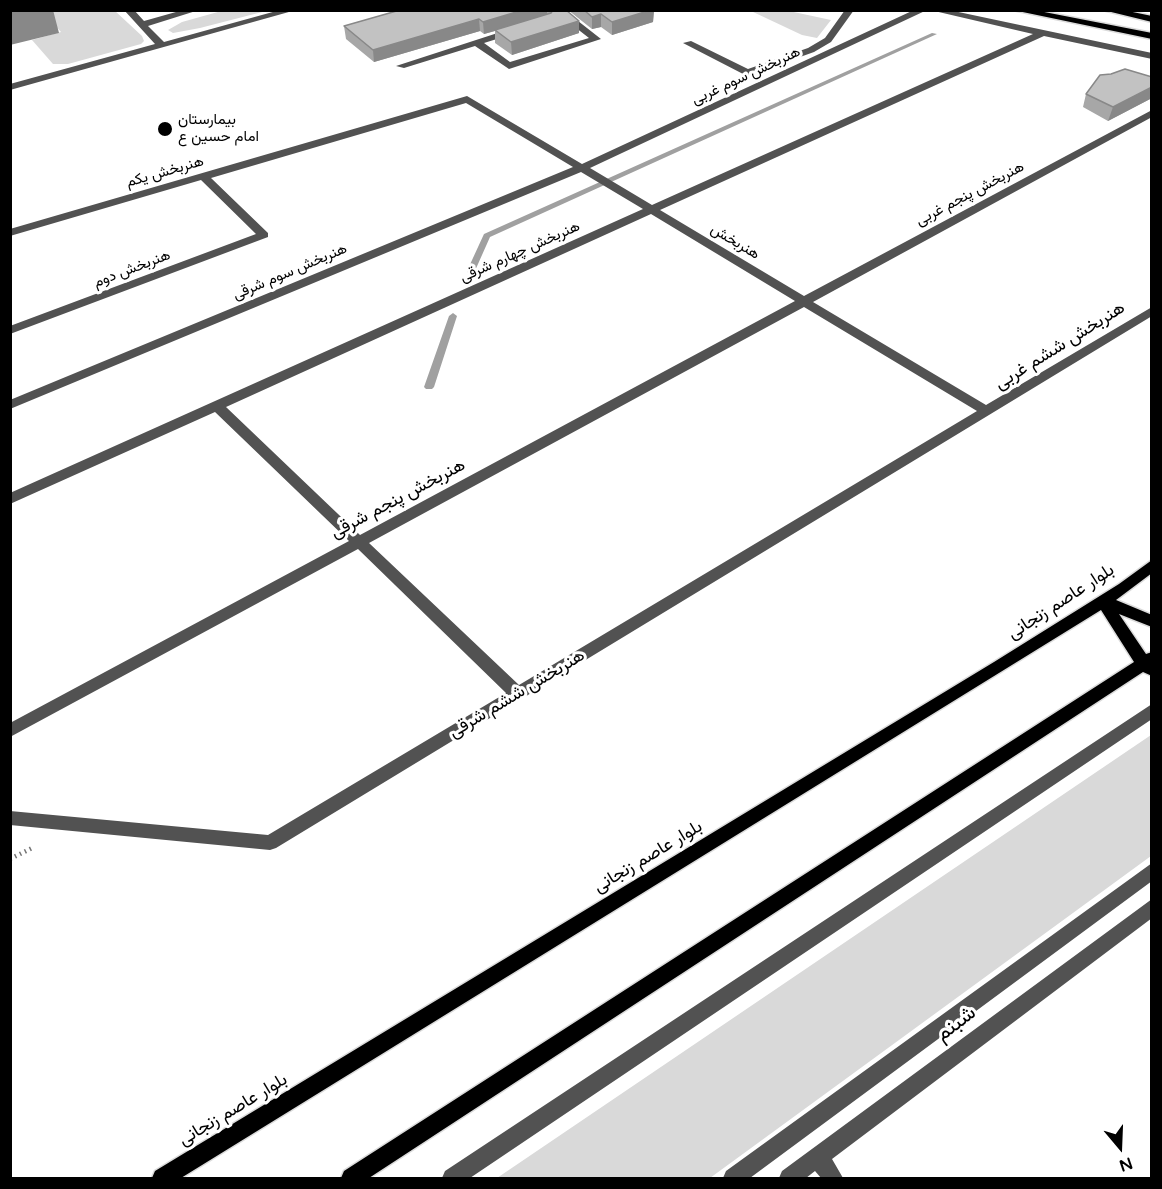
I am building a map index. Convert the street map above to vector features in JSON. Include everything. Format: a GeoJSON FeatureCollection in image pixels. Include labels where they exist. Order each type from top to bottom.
{"type":"FeatureCollection","features":[{"type":"Feature","properties":{"kind":"main road"},"geometry":{"type":"LineString","coordinates":[[1017,10],[1152,36]]}},
{"type":"Feature","properties":{"kind":"main road"},"geometry":{"type":"LineString","coordinates":[[1107,10],[1152,19]]}},
{"type":"Feature","properties":{"kind":"main road","name":"بلوار عاصم زنجانی"},"geometry":{"type":"LineString","coordinates":[[162,1179],[1103,601],[1152,566]]}},
{"type":"Feature","properties":{"kind":"main road"},"geometry":{"type":"LineString","coordinates":[[1103,601],[1152,621]]}},
{"type":"Feature","properties":{"kind":"main road"},"geometry":{"type":"LineString","coordinates":[[351,1179],[1149,664],[1103,601]]}},
{"type":"Feature","properties":{"kind":"street"},"geometry":{"type":"LineString","coordinates":[[128,10],[162,46]]}},
{"type":"Feature","properties":{"kind":"street"},"geometry":{"type":"LineString","coordinates":[[141,24],[195,10]]}},
{"type":"Feature","properties":{"kind":"street"},"geometry":{"type":"LineString","coordinates":[[10,87],[292,10]]}},
{"type":"Feature","properties":{"kind":"street"},"geometry":{"type":"LineString","coordinates":[[476,42],[509,66],[596,39],[557,10]]}},
{"type":"Feature","properties":{"kind":"street"},"geometry":{"type":"LineString","coordinates":[[688,43],[747,73],[811,50],[828,40],[850,10]]}},
{"type":"Feature","properties":{"kind":"street","name":"هنربخش سوم غربی"},"geometry":{"type":"LineString","coordinates":[[581,168],[923,10]]}},
{"type":"Feature","properties":{"kind":"street"},"geometry":{"type":"LineString","coordinates":[[934,10],[1152,56]]}},
{"type":"Feature","properties":{"kind":"street"},"geometry":{"type":"LineString","coordinates":[[401,66],[527,27]]}},
{"type":"Feature","properties":{"kind":"street","name":"هنربخش چهارم شرقی"},"geometry":{"type":"LineString","coordinates":[[10,499],[1043,33]]}},
{"type":"Feature","properties":{"kind":"street","name":"هنربخش"},"geometry":{"type":"LineString","coordinates":[[467,99],[988,412]]}},
{"type":"Feature","properties":{"kind":"street","name":"هنربخش یکم"},"geometry":{"type":"LineString","coordinates":[[10,233],[467,99]]}},
{"type":"Feature","properties":{"kind":"street","name":"هنربخش پنجم غربی"},"geometry":{"type":"LineString","coordinates":[[803,302],[1152,113]]}},
{"type":"Feature","properties":{"kind":"street","name":"هنربخش سوم شرقی"},"geometry":{"type":"LineString","coordinates":[[10,405],[581,168]]}},
{"type":"Feature","properties":{"kind":"street","name":"هنربخش دوم"},"geometry":{"type":"LineString","coordinates":[[10,330],[264,235],[204,177]]}},
{"type":"Feature","properties":{"kind":"street","name":"هنربخش پنجم شرقی"},"geometry":{"type":"LineString","coordinates":[[10,730],[803,302]]}},
{"type":"Feature","properties":{"kind":"street","name":"هنربخش ششم غربی"},"geometry":{"type":"LineString","coordinates":[[988,412],[1152,311]]}},
{"type":"Feature","properties":{"kind":"street"},"geometry":{"type":"LineString","coordinates":[[217,406],[518,694]]}},
{"type":"Feature","properties":{"kind":"street","name":"هنربخش ششم شرقی"},"geometry":{"type":"LineString","coordinates":[[10,818],[270,843],[988,412]]}},
{"type":"Feature","properties":{"kind":"street"},"geometry":{"type":"LineString","coordinates":[[452,1179],[1152,710]]}},
{"type":"Feature","properties":{"kind":"street"},"geometry":{"type":"LineString","coordinates":[[733,1179],[1152,871]]}},
{"type":"Feature","properties":{"kind":"street","name":"شبنم"},"geometry":{"type":"LineString","coordinates":[[789,1179],[1152,907]]}},
{"type":"Feature","properties":{"kind":"street"},"geometry":{"type":"LineString","coordinates":[[818,1157],[833,1179]]}},
{"type":"Feature","properties":{"kind":"shaded area"},"geometry":{"type":"Polygon","coordinates":[[[62,10],[114,10],[142,36],[144,41],[141,44],[68,64],[53,64],[32,40],[61,32],[45,14],[62,10]]]}},
{"type":"Feature","properties":{"kind":"shaded area"},"geometry":{"type":"Polygon","coordinates":[[[225,10],[266,11],[200,28],[173,33],[168,30],[182,22],[225,10]]]}},
{"type":"Feature","properties":{"kind":"shaded area"},"geometry":{"type":"Polygon","coordinates":[[[751,11],[789,11],[831,20],[817,38],[802,35],[751,11]]]}},
{"type":"Feature","properties":{"kind":"shaded area"},"geometry":{"type":"Polygon","coordinates":[[[1151,735],[1151,856],[710,1178],[497,1178],[1151,735]]]}},
{"type":"Feature","properties":{"kind":"building"},"geometry":{"type":"Polygon","coordinates":[[[400,10],[523,10],[483,22],[479,19],[373,50],[344,26],[400,10]]]}},
{"type":"Feature","properties":{"kind":"building"},"geometry":{"type":"Polygon","coordinates":[[[553,10],[566,10],[579,21],[511,42],[495,30],[551,13],[553,10]]]}},
{"type":"Feature","properties":{"kind":"building"},"geometry":{"type":"Polygon","coordinates":[[[584,10],[651,10],[612,22],[601,14],[592,17],[584,10]]]}},
{"type":"Feature","properties":{"kind":"building"},"geometry":{"type":"Polygon","coordinates":[[[1125,69],[1152,77],[1152,87],[1113,107],[1086,94],[1100,75],[1125,69]]]}},
{"type":"Feature","properties":{"kind":"waterway"},"geometry":{"type":"LineString","coordinates":[[471,271],[487,236],[934,34]]}},
{"type":"Feature","properties":{"kind":"waterway"},"geometry":{"type":"LineString","coordinates":[[429,387],[453,316]]}},
{"type":"Feature","properties":{"kind":"place","name":"بیمارستان امام حسین ع"},"geometry":{"type":"Point","coordinates":[165,129]}}]}
